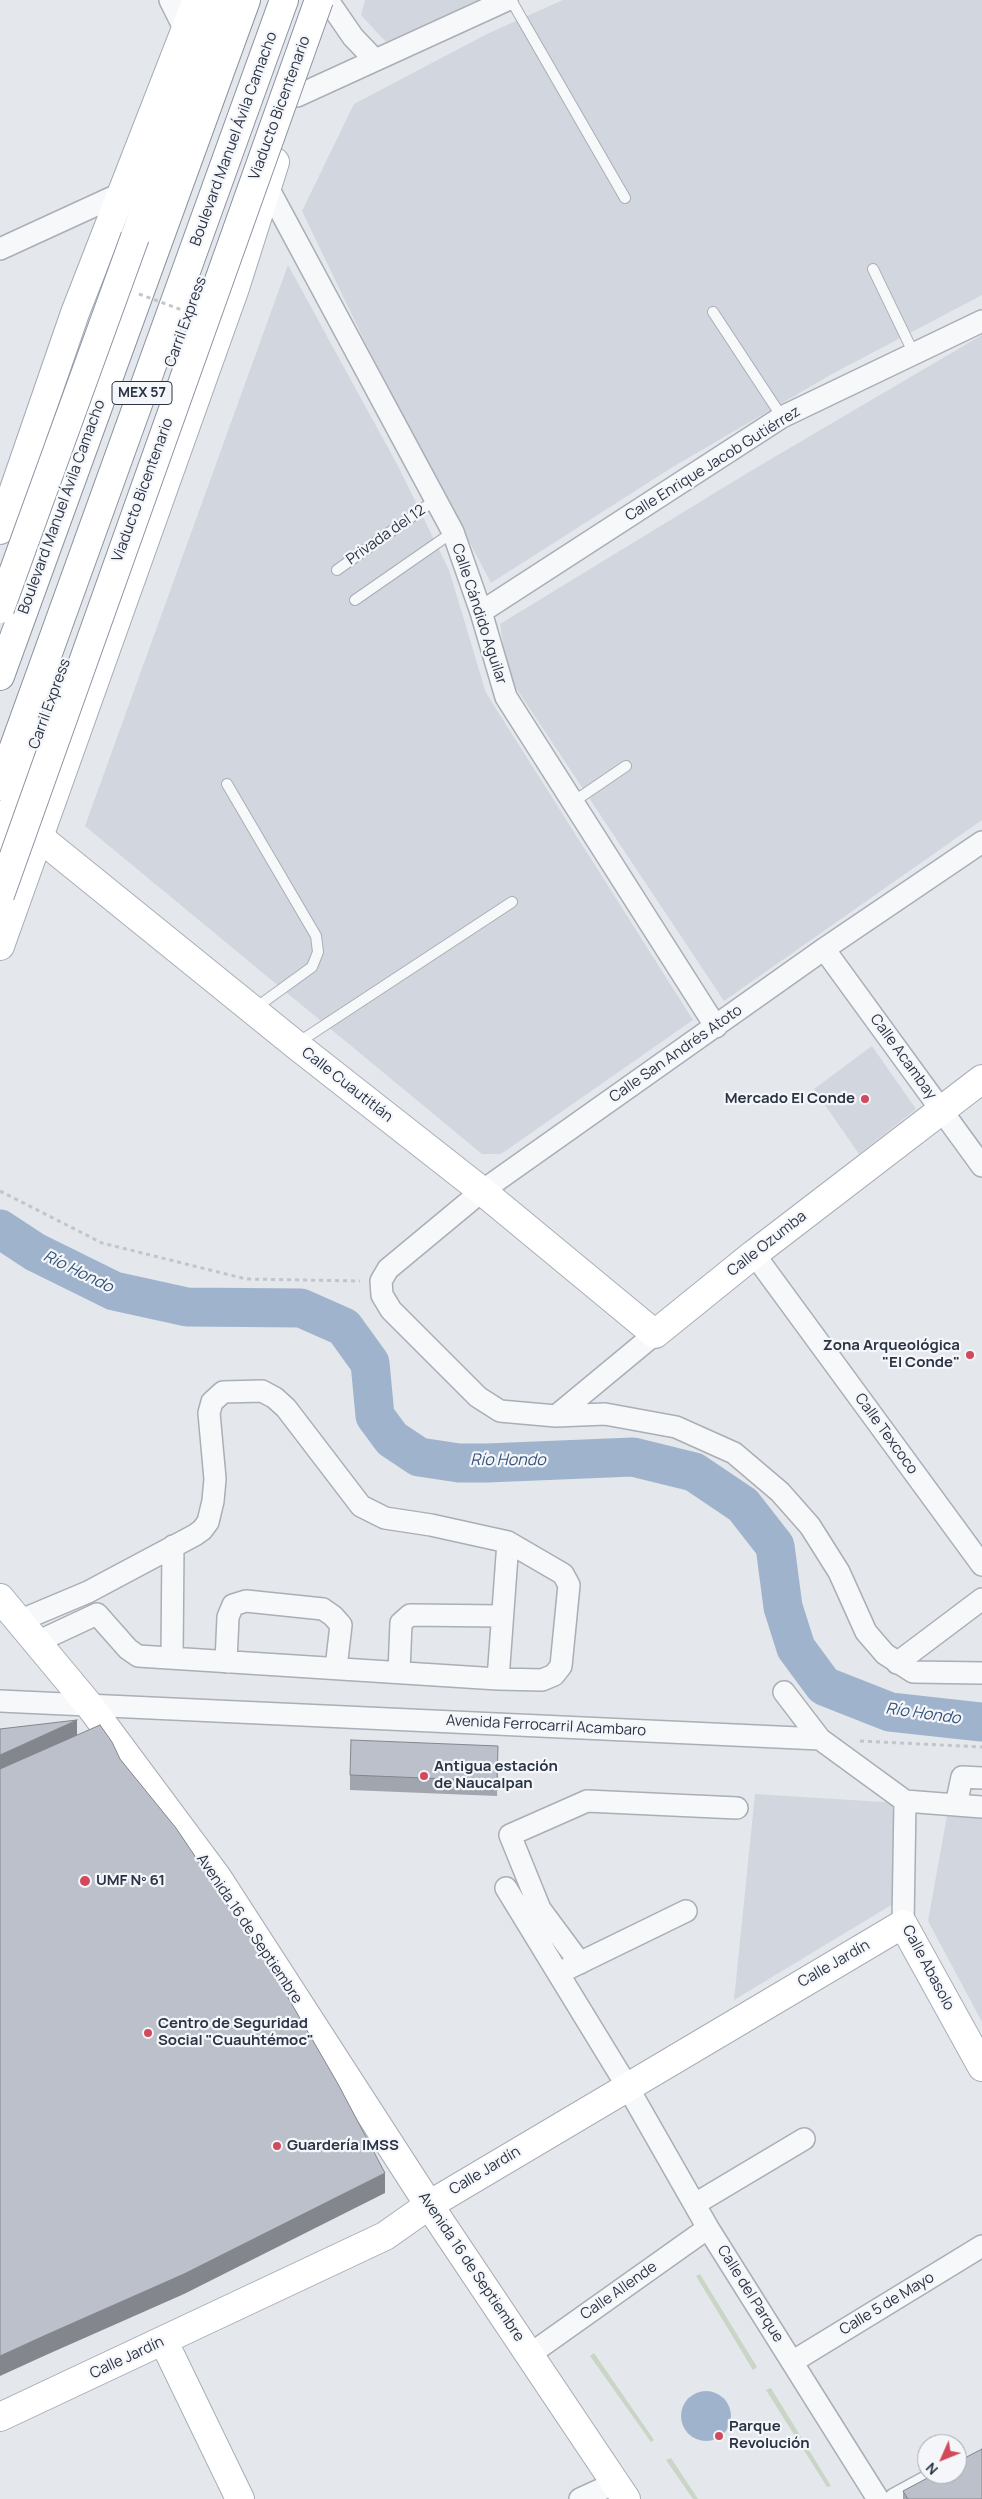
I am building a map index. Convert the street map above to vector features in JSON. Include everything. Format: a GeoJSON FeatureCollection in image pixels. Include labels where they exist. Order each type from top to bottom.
{"type":"FeatureCollection","features":[{"type":"Feature","properties":{"kind":"main road"},"geometry":{"type":"LineString","coordinates":[[0,530],[75,313],[197,0]]}},
{"type":"Feature","properties":{"kind":"main road"},"geometry":{"type":"LineString","coordinates":[[0,609],[219,0]]}},
{"type":"Feature","properties":{"kind":"main road","name":"Boulevard Manuel Ávila Camacho"},"geometry":{"type":"LineString","coordinates":[[0,676],[246,0]]}},
{"type":"Feature","properties":{"kind":"main road","name":"Boulevard Manuel Ávila Camacho"},"geometry":{"type":"LineString","coordinates":[[0,786],[284,0]]}},
{"type":"Feature","properties":{"kind":"main road","name":"Carril Express"},"geometry":{"type":"LineString","coordinates":[[0,843],[300,0]]}},
{"type":"Feature","properties":{"kind":"main road"},"geometry":{"type":"LineString","coordinates":[[0,946],[229,306],[267,186],[321,32],[327,2]]}},
{"type":"Feature","properties":{"kind":"main road","name":"Viaducto Bicentenario"},"geometry":{"type":"LineString","coordinates":[[0,895],[327,2]]}},
{"type":"Feature","properties":{"kind":"main road"},"geometry":{"type":"LineString","coordinates":[[235,136],[321,32]]}},
{"type":"Feature","properties":{"kind":"main road"},"geometry":{"type":"LineString","coordinates":[[0,613],[36,576]]}},
{"type":"Feature","properties":{"kind":"main road","name":"Calle Cuautitlán"},"geometry":{"type":"LineString","coordinates":[[39,837],[296,1045],[482,1190],[655,1334]]}},
{"type":"Feature","properties":{"kind":"main road","name":"Calle Ozumba"},"geometry":{"type":"LineString","coordinates":[[655,1334],[754,1254],[982,1078]]}},
{"type":"Feature","properties":{"kind":"main road","name":"Avenida 16 de Septiembre"},"geometry":{"type":"LineString","coordinates":[[0,1598],[89,1705],[105,1735],[217,1877],[429,2205],[621,2491]]}},
{"type":"Feature","properties":{"kind":"main road","name":"Calle Jardín"},"geometry":{"type":"LineString","coordinates":[[0,2417],[164,2342],[386,2236],[429,2205],[903,1924]]}},
{"type":"Feature","properties":{"kind":"main road","name":"Calle Abasolo"},"geometry":{"type":"LineString","coordinates":[[903,1924],[982,2066]]}},
{"type":"Feature","properties":{"kind":"main road"},"geometry":{"type":"LineString","coordinates":[[164,2342],[240,2499]]}},
{"type":"Feature","properties":{"kind":"street"},"geometry":{"type":"LineString","coordinates":[[170,0],[185,30]]}},
{"type":"Feature","properties":{"kind":"street"},"geometry":{"type":"LineString","coordinates":[[298,96],[509,0]]}},
{"type":"Feature","properties":{"kind":"street"},"geometry":{"type":"LineString","coordinates":[[327,2],[353,38],[375,60]]}},
{"type":"Feature","properties":{"kind":"street","name":"Calle Cándido Aguilar"},"geometry":{"type":"LineString","coordinates":[[267,186],[453,532],[481,612],[506,696],[716,1027]]}},
{"type":"Feature","properties":{"kind":"street"},"geometry":{"type":"LineString","coordinates":[[0,249],[122,193]]}},
{"type":"Feature","properties":{"kind":"street","name":"Calle Enrique Jacob Gutiérrez"},"geometry":{"type":"LineString","coordinates":[[481,612],[782,417],[982,321]]}},
{"type":"Feature","properties":{"kind":"street","name":"Calle San Andrés Atoto"},"geometry":{"type":"LineString","coordinates":[[381,1281],[388,1269],[482,1190],[824,950],[982,842]]}},
{"type":"Feature","properties":{"kind":"street","name":"Calle Acambay"},"geometry":{"type":"LineString","coordinates":[[824,950],[982,1166]]}},
{"type":"Feature","properties":{"kind":"street","name":"Calle Texcoco"},"geometry":{"type":"LineString","coordinates":[[754,1254],[982,1566]]}},
{"type":"Feature","properties":{"kind":"street"},"geometry":{"type":"LineString","coordinates":[[381,1281],[382,1295],[391,1310],[478,1397],[500,1411],[556,1416],[605,1414],[676,1427],[734,1453],[780,1492],[810,1526],[839,1572],[866,1632],[897,1663],[913,1672],[982,1673]]}},
{"type":"Feature","properties":{"kind":"street","name":"Calle Ozumba"},"geometry":{"type":"LineString","coordinates":[[556,1416],[655,1334]]}},
{"type":"Feature","properties":{"kind":"street"},"geometry":{"type":"LineString","coordinates":[[19,1621],[88,1592],[195,1536],[208,1522],[213,1501],[215,1479],[209,1413],[212,1402],[223,1392],[262,1392],[275,1398],[286,1408],[361,1506],[385,1518],[431,1525],[508,1542],[563,1574],[569,1585],[561,1666],[554,1675],[542,1680],[498,1679],[138,1656],[110,1630],[97,1614],[88,1592]]}},
{"type":"Feature","properties":{"kind":"street"},"geometry":{"type":"LineString","coordinates":[[498,1679],[508,1542]]}},
{"type":"Feature","properties":{"kind":"street"},"geometry":{"type":"LineString","coordinates":[[172,1658],[173,1546]]}},
{"type":"Feature","properties":{"kind":"street"},"geometry":{"type":"LineString","coordinates":[[897,1663],[982,1599]]}},
{"type":"Feature","properties":{"kind":"street"},"geometry":{"type":"LineString","coordinates":[[226,1662],[228,1617],[233,1605],[246,1601],[322,1609],[334,1616],[341,1625],[336,1668]]}},
{"type":"Feature","properties":{"kind":"street"},"geometry":{"type":"LineString","coordinates":[[36,1642],[97,1614]]}},
{"type":"Feature","properties":{"kind":"street"},"geometry":{"type":"LineString","coordinates":[[399,1672],[401,1623],[410,1615],[502,1616]]}},
{"type":"Feature","properties":{"kind":"street"},"geometry":{"type":"LineString","coordinates":[[784,1692],[820,1739],[905,1801],[982,1807]]}},
{"type":"Feature","properties":{"kind":"street","name":"Avenida Ferrocarril Acambaro"},"geometry":{"type":"LineString","coordinates":[[0,1701],[820,1739]]}},
{"type":"Feature","properties":{"kind":"street"},"geometry":{"type":"LineString","coordinates":[[956,1805],[962,1777],[982,1778]]}},
{"type":"Feature","properties":{"kind":"street"},"geometry":{"type":"LineString","coordinates":[[580,1963],[540,1909],[510,1835],[587,1801],[737,1808]]}},
{"type":"Feature","properties":{"kind":"street","name":"Calle Abasolo"},"geometry":{"type":"LineString","coordinates":[[903,1924],[905,1801]]}},
{"type":"Feature","properties":{"kind":"street","name":"Calle del Parque"},"geometry":{"type":"LineString","coordinates":[[506,1888],[627,2086],[708,2228],[878,2499]]}},
{"type":"Feature","properties":{"kind":"street"},"geometry":{"type":"LineString","coordinates":[[558,1974],[686,1911]]}},
{"type":"Feature","properties":{"kind":"street"},"geometry":{"type":"LineString","coordinates":[[695,2204],[804,2139]]}},
{"type":"Feature","properties":{"kind":"street","name":"Calle Allende"},"geometry":{"type":"LineString","coordinates":[[529,2355],[708,2228]]}},
{"type":"Feature","properties":{"kind":"street","name":"Calle 5 de Mayo"},"geometry":{"type":"LineString","coordinates":[[792,2362],[982,2246]]}},
{"type":"Feature","properties":{"kind":"street"},"geometry":{"type":"LineString","coordinates":[[895,2499],[923,2484]]}},
{"type":"Feature","properties":{"kind":"street"},"geometry":{"type":"LineString","coordinates":[[580,2499],[621,2491]]}},
{"type":"Feature","properties":{"kind":"lane"},"geometry":{"type":"LineString","coordinates":[[509,0],[625,198]]}},
{"type":"Feature","properties":{"kind":"lane"},"geometry":{"type":"LineString","coordinates":[[873,269],[914,354]]}},
{"type":"Feature","properties":{"kind":"lane"},"geometry":{"type":"LineString","coordinates":[[713,312],[782,417]]}},
{"type":"Feature","properties":{"kind":"lane","name":"Privada del 12"},"geometry":{"type":"LineString","coordinates":[[337,570],[435,500]]}},
{"type":"Feature","properties":{"kind":"lane"},"geometry":{"type":"LineString","coordinates":[[355,600],[453,532]]}},
{"type":"Feature","properties":{"kind":"lane"},"geometry":{"type":"LineString","coordinates":[[573,802],[626,766]]}},
{"type":"Feature","properties":{"kind":"lane"},"geometry":{"type":"LineString","coordinates":[[228,784],[316,936],[318,952],[312,967],[253,1010]]}},
{"type":"Feature","properties":{"kind":"lane"},"geometry":{"type":"LineString","coordinates":[[296,1045],[512,902]]}},
{"type":"Feature","properties":{"kind":"path"},"geometry":{"type":"LineString","coordinates":[[137,294],[191,314]]}},
{"type":"Feature","properties":{"kind":"path"},"geometry":{"type":"LineString","coordinates":[[0,1191],[102,1243],[246,1279],[381,1281]]}},
{"type":"Feature","properties":{"kind":"path"},"geometry":{"type":"LineString","coordinates":[[858,1741],[982,1747]]}},
{"type":"Feature","properties":{"kind":"shaded area"},"geometry":{"type":"Polygon","coordinates":[[[365,0],[481,0],[386,42],[361,15],[365,0]]]}},
{"type":"Feature","properties":{"kind":"shaded area"},"geometry":{"type":"Polygon","coordinates":[[[563,0],[982,0],[982,295],[832,374],[671,468],[491,583],[366,344],[302,211],[354,104],[487,34],[563,0]]]}},
{"type":"Feature","properties":{"kind":"shaded area"},"geometry":{"type":"Polygon","coordinates":[[[288,265],[398,466],[449,570],[486,693],[693,1020],[501,1154],[482,1154],[85,826],[288,265]]]}},
{"type":"Feature","properties":{"kind":"shaded area"},"geometry":{"type":"Polygon","coordinates":[[[982,335],[982,820],[724,1001],[508,676],[500,624],[754,469],[982,335]]]}},
{"type":"Feature","properties":{"kind":"shaded area","name":"Mercado El Conde"},"geometry":{"type":"Polygon","coordinates":[[[872,1046],[916,1109],[859,1154],[814,1089],[872,1046]]]}},
{"type":"Feature","properties":{"kind":"shaded area"},"geometry":{"type":"Polygon","coordinates":[[[755,1794],[898,1803],[893,1904],[734,2000],[755,1794]]]}},
{"type":"Feature","properties":{"kind":"shaded area"},"geometry":{"type":"Polygon","coordinates":[[[947,1816],[982,1818],[982,2022],[928,1921],[947,1816]]]}},
{"type":"Feature","properties":{"kind":"green space"},"geometry":{"type":"Polygon","coordinates":[[[700,2274],[757,2367],[753,2370],[696,2276],[700,2274]]]}},
{"type":"Feature","properties":{"kind":"green space"},"geometry":{"type":"Polygon","coordinates":[[[594,2353],[654,2440],[651,2442],[590,2356],[594,2353]]]}},
{"type":"Feature","properties":{"kind":"green space"},"geometry":{"type":"Polygon","coordinates":[[[771,2388],[831,2486],[827,2487],[766,2390],[771,2388]]]}},
{"type":"Feature","properties":{"kind":"green space"},"geometry":{"type":"Polygon","coordinates":[[[671,2458],[698,2499],[693,2499],[666,2460],[671,2458]]]}},
{"type":"Feature","properties":{"kind":"water"},"geometry":{"type":"Polygon","coordinates":[[[706,2391],[716,2393],[724,2398],[729,2406],[731,2416],[729,2426],[724,2434],[716,2439],[706,2441],[696,2439],[688,2434],[683,2426],[681,2416],[683,2406],[688,2398],[696,2393],[706,2391]]]}},
{"type":"Feature","properties":{"kind":"building"},"geometry":{"type":"Polygon","coordinates":[[[77,1720],[0,1755],[0,1729],[77,1720]]]}},
{"type":"Feature","properties":{"kind":"building","name":"Centro de Seguridad Social \"Cuauhtémoc\""},"geometry":{"type":"Polygon","coordinates":[[[100,1725],[112,1742],[120,1759],[176,1828],[275,1975],[338,2084],[385,2173],[184,2274],[0,2356],[0,1769],[100,1725]]]}},
{"type":"Feature","properties":{"kind":"building"},"geometry":{"type":"Polygon","coordinates":[[[351,1740],[498,1746],[497,1781],[350,1775],[351,1740]]]}},
{"type":"Feature","properties":{"kind":"building"},"geometry":{"type":"Polygon","coordinates":[[[982,2449],[982,2499],[908,2499],[903,2491],[917,2484],[967,2484],[967,2457],[982,2449]]]}},
{"type":"Feature","properties":{"kind":"waterway","name":"Río Hondo"},"geometry":{"type":"LineString","coordinates":[[0,1229],[35,1252],[114,1291],[187,1307],[301,1308],[344,1327],[370,1363],[375,1416],[392,1439],[419,1457],[459,1463],[633,1457],[694,1472],[743,1505],[775,1546],[783,1607],[796,1648],[824,1686],[890,1712],[982,1722]]}},
{"type":"Feature","properties":{"kind":"place","name":"Mercado El Conde"},"geometry":{"type":"Point","coordinates":[865,1099]}},
{"type":"Feature","properties":{"kind":"place","name":"Zona Arqueológica \"El Conde\""},"geometry":{"type":"Point","coordinates":[970,1355]}},
{"type":"Feature","properties":{"kind":"place","name":"Antigua estación de Naucalpan"},"geometry":{"type":"Point","coordinates":[424,1776]}},
{"type":"Feature","properties":{"kind":"place","name":"UMF Nº 61"},"geometry":{"type":"Point","coordinates":[85,1881]}},
{"type":"Feature","properties":{"kind":"place","name":"Centro de Seguridad Social \"Cuauhtémoc\""},"geometry":{"type":"Point","coordinates":[148,2033]}},
{"type":"Feature","properties":{"kind":"place","name":"Guardería IMSS"},"geometry":{"type":"Point","coordinates":[277,2146]}},
{"type":"Feature","properties":{"kind":"place","name":"Parque Revolución"},"geometry":{"type":"Point","coordinates":[719,2436]}}]}
